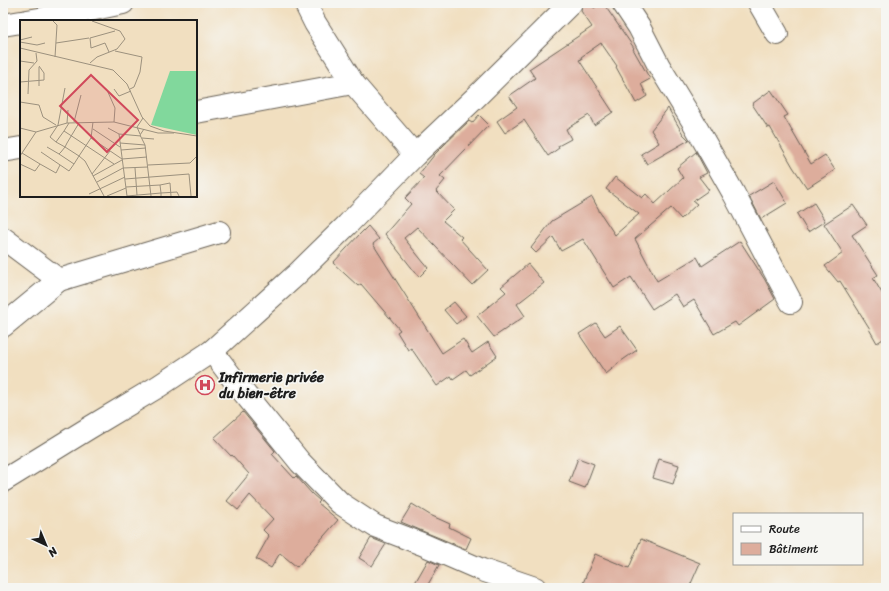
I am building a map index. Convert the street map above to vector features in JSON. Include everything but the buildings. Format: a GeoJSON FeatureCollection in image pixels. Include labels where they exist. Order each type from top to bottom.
{"type":"FeatureCollection","features":[{"type":"Feature","properties":{"kind":"street"},"geometry":{"type":"LineString","coordinates":[[33,20],[123,3]]}},
{"type":"Feature","properties":{"kind":"street"},"geometry":{"type":"LineString","coordinates":[[305,3],[353,83],[415,155]]}},
{"type":"Feature","properties":{"kind":"street"},"geometry":{"type":"LineString","coordinates":[[544,3],[549,24]]}},
{"type":"Feature","properties":{"kind":"street"},"geometry":{"type":"LineString","coordinates":[[3,481],[159,386],[212,351],[296,275],[415,155],[475,98],[570,3]]}},
{"type":"Feature","properties":{"kind":"street"},"geometry":{"type":"LineString","coordinates":[[623,3],[639,27],[659,66],[715,160],[791,302]]}},
{"type":"Feature","properties":{"kind":"street"},"geometry":{"type":"LineString","coordinates":[[759,3],[778,34]]}},
{"type":"Feature","properties":{"kind":"street"},"geometry":{"type":"LineString","coordinates":[[3,25],[20,22]]}},
{"type":"Feature","properties":{"kind":"street"},"geometry":{"type":"LineString","coordinates":[[197,112],[353,83]]}},
{"type":"Feature","properties":{"kind":"street"},"geometry":{"type":"LineString","coordinates":[[3,151],[20,148]]}},
{"type":"Feature","properties":{"kind":"street"},"geometry":{"type":"LineString","coordinates":[[3,326],[60,280],[219,232]]}},
{"type":"Feature","properties":{"kind":"street"},"geometry":{"type":"LineString","coordinates":[[3,238],[60,280]]}},
{"type":"Feature","properties":{"kind":"street"},"geometry":{"type":"LineString","coordinates":[[212,351],[300,462],[340,503],[375,526],[422,544],[482,570],[535,588]]}},
{"type":"Feature","properties":{"kind":"place","name":"Infirmerie privée du bien-être"},"geometry":{"type":"Point","coordinates":[205,385]}}]}
